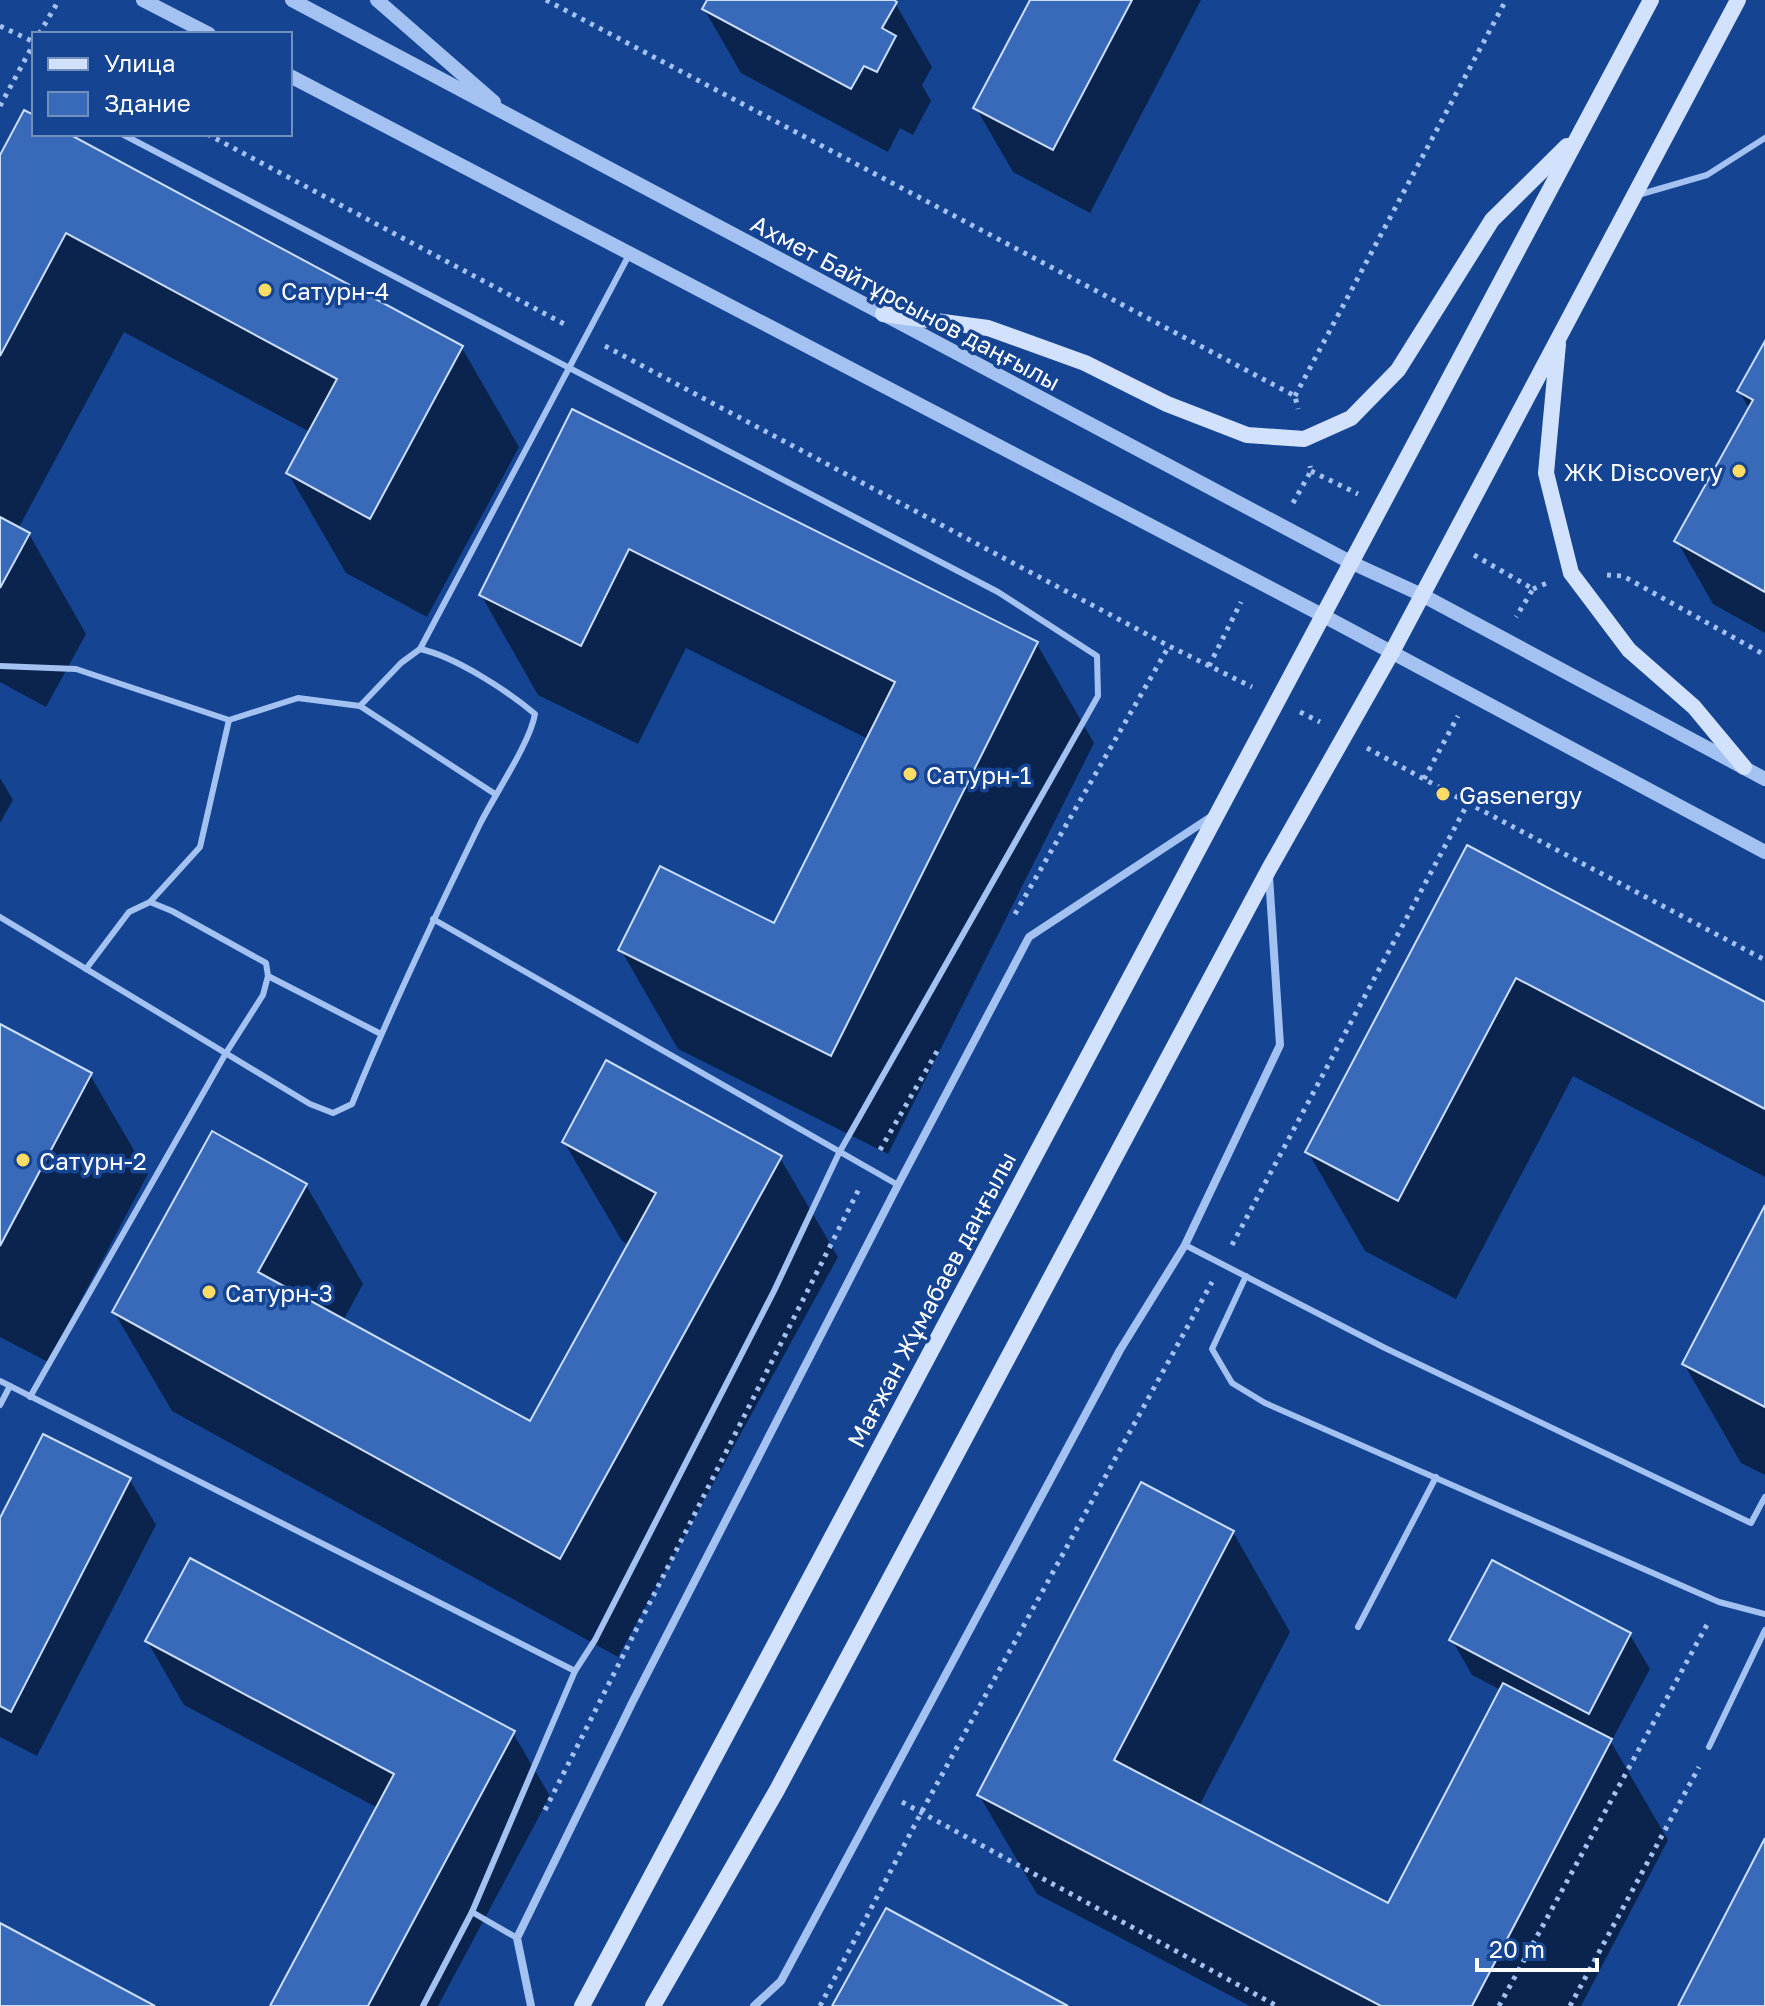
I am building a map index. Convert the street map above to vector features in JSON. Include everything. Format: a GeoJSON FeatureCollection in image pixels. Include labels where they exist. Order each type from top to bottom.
{"type":"FeatureCollection","features":[{"type":"Feature","properties":{"kind":"main road","name":"Мағжан Жұмабаев даңғылы"},"geometry":{"type":"LineString","coordinates":[[582,2006],[1651,0]]}},
{"type":"Feature","properties":{"kind":"main road"},"geometry":{"type":"LineString","coordinates":[[653,2006],[777,1790],[1269,869],[1392,652],[1738,0]]}},
{"type":"Feature","properties":{"kind":"main road"},"geometry":{"type":"LineString","coordinates":[[883,314],[988,328],[1085,363],[1167,404],[1247,435],[1304,439],[1351,418],[1398,370],[1492,220],[1579,134]]}},
{"type":"Feature","properties":{"kind":"main road"},"geometry":{"type":"LineString","coordinates":[[1559,337],[1546,473],[1571,573],[1629,650],[1694,707],[1744,767]]}},
{"type":"Feature","properties":{"kind":"street"},"geometry":{"type":"LineString","coordinates":[[143,0],[205,32]]}},
{"type":"Feature","properties":{"kind":"street","name":"Ахмет Байтұрсынов даңғылы"},"geometry":{"type":"LineString","coordinates":[[292,0],[1765,779]]}},
{"type":"Feature","properties":{"kind":"street"},"geometry":{"type":"LineString","coordinates":[[377,0],[516,120]]}},
{"type":"Feature","properties":{"kind":"street"},"geometry":{"type":"LineString","coordinates":[[292,77],[1322,615],[1765,852]]}},
{"type":"Feature","properties":{"kind":"street"},"geometry":{"type":"LineString","coordinates":[[531,2006],[517,1938],[633,1701],[1029,937],[1218,812]]}},
{"type":"Feature","properties":{"kind":"street"},"geometry":{"type":"LineString","coordinates":[[754,2006],[781,1981],[1120,1350],[1185,1245],[1280,1045],[1269,869]]}},
{"type":"Feature","properties":{"kind":"lane"},"geometry":{"type":"LineString","coordinates":[[126,136],[998,592],[1097,656],[1098,696],[839,1153],[774,1291],[595,1640],[575,1671],[472,1912],[423,2006]]}},
{"type":"Feature","properties":{"kind":"lane"},"geometry":{"type":"LineString","coordinates":[[1633,197],[1707,175],[1765,138]]}},
{"type":"Feature","properties":{"kind":"lane"},"geometry":{"type":"LineString","coordinates":[[360,706],[401,663],[420,649],[630,253]]}},
{"type":"Feature","properties":{"kind":"lane"},"geometry":{"type":"LineString","coordinates":[[0,917],[310,1104],[333,1113],[352,1104],[433,919],[495,794],[533,727],[535,714],[521,702],[439,653],[420,649]]}},
{"type":"Feature","properties":{"kind":"lane"},"geometry":{"type":"LineString","coordinates":[[0,666],[76,669],[229,720],[298,698],[360,706],[495,794]]}},
{"type":"Feature","properties":{"kind":"lane"},"geometry":{"type":"LineString","coordinates":[[86,969],[129,912],[150,902],[200,847],[229,720]]}},
{"type":"Feature","properties":{"kind":"lane"},"geometry":{"type":"LineString","coordinates":[[30,1397],[226,1053],[263,995],[268,976],[266,963],[150,902]]}},
{"type":"Feature","properties":{"kind":"lane"},"geometry":{"type":"LineString","coordinates":[[433,919],[898,1185]]}},
{"type":"Feature","properties":{"kind":"lane"},"geometry":{"type":"LineString","coordinates":[[268,976],[381,1034]]}},
{"type":"Feature","properties":{"kind":"lane"},"geometry":{"type":"LineString","coordinates":[[1185,1245],[1385,1348],[1751,1523],[1765,1497]]}},
{"type":"Feature","properties":{"kind":"lane"},"geometry":{"type":"LineString","coordinates":[[1246,1276],[1212,1349],[1232,1383],[1265,1403],[1719,1602],[1765,1614]]}},
{"type":"Feature","properties":{"kind":"lane"},"geometry":{"type":"LineString","coordinates":[[0,1381],[575,1671]]}},
{"type":"Feature","properties":{"kind":"lane"},"geometry":{"type":"LineString","coordinates":[[0,1405],[10,1386]]}},
{"type":"Feature","properties":{"kind":"lane"},"geometry":{"type":"LineString","coordinates":[[1358,1627],[1436,1477]]}},
{"type":"Feature","properties":{"kind":"lane"},"geometry":{"type":"LineString","coordinates":[[1709,1747],[1765,1630]]}},
{"type":"Feature","properties":{"kind":"lane"},"geometry":{"type":"LineString","coordinates":[[472,1912],[517,1938]]}},
{"type":"Feature","properties":{"kind":"path"},"geometry":{"type":"LineString","coordinates":[[40,32],[59,0]]}},
{"type":"Feature","properties":{"kind":"path"},"geometry":{"type":"LineString","coordinates":[[546,0],[1295,396]]}},
{"type":"Feature","properties":{"kind":"path"},"geometry":{"type":"LineString","coordinates":[[1281,525],[1311,471],[1295,396],[1506,0]]}},
{"type":"Feature","properties":{"kind":"path"},"geometry":{"type":"LineString","coordinates":[[0,26],[32,41]]}},
{"type":"Feature","properties":{"kind":"path"},"geometry":{"type":"LineString","coordinates":[[0,106],[32,46]]}},
{"type":"Feature","properties":{"kind":"path"},"geometry":{"type":"LineString","coordinates":[[211,136],[1169,646]]}},
{"type":"Feature","properties":{"kind":"path"},"geometry":{"type":"LineString","coordinates":[[1311,471],[1381,505]]}},
{"type":"Feature","properties":{"kind":"path"},"geometry":{"type":"LineString","coordinates":[[1450,542],[1533,589]]}},
{"type":"Feature","properties":{"kind":"path"},"geometry":{"type":"LineString","coordinates":[[1503,638],[1533,589],[1571,573],[1623,576],[1765,655]]}},
{"type":"Feature","properties":{"kind":"path"},"geometry":{"type":"LineString","coordinates":[[1209,666],[1253,579]]}},
{"type":"Feature","properties":{"kind":"path"},"geometry":{"type":"LineString","coordinates":[[1424,779],[1470,694]]}},
{"type":"Feature","properties":{"kind":"path"},"geometry":{"type":"LineString","coordinates":[[1277,700],[1765,960]]}},
{"type":"Feature","properties":{"kind":"path"},"geometry":{"type":"LineString","coordinates":[[820,2006],[921,1813],[1222,1264],[1468,803]]}},
{"type":"Feature","properties":{"kind":"path"},"geometry":{"type":"LineString","coordinates":[[1499,2006],[1719,1602]]}},
{"type":"Feature","properties":{"kind":"path"},"geometry":{"type":"LineString","coordinates":[[1570,2006],[1709,1747]]}},
{"type":"Feature","properties":{"kind":"path"},"geometry":{"type":"LineString","coordinates":[[883,1792],[1277,2006]]}},
{"type":"Feature","properties":{"kind":"building"},"geometry":{"type":"Polygon","coordinates":[[[707,0],[894,0],[897,2],[882,28],[896,36],[877,72],[864,66],[851,89],[702,9],[707,0]]]}},
{"type":"Feature","properties":{"kind":"building"},"geometry":{"type":"Polygon","coordinates":[[[1030,0],[1132,0],[1053,150],[973,108],[1030,0]]]}},
{"type":"Feature","properties":{"kind":"building","name":"Сатурн-4"},"geometry":{"type":"Polygon","coordinates":[[[24,110],[32,114],[32,136],[73,136],[463,346],[370,519],[286,473],[337,379],[66,233],[0,356],[0,155],[24,110]]]}},
{"type":"Feature","properties":{"kind":"building","name":"ЖК Discovery"},"geometry":{"type":"Polygon","coordinates":[[[1765,341],[1765,592],[1674,541],[1753,400],[1737,391],[1765,341]]]}},
{"type":"Feature","properties":{"kind":"building","name":"Сатурн-1"},"geometry":{"type":"Polygon","coordinates":[[[572,409],[1038,642],[831,1056],[618,950],[660,866],[774,923],[895,682],[629,549],[581,646],[479,595],[572,409]]]}},
{"type":"Feature","properties":{"kind":"building"},"geometry":{"type":"Polygon","coordinates":[[[0,517],[30,533],[0,588],[0,517]]]}},
{"type":"Feature","properties":{"kind":"building"},"geometry":{"type":"Polygon","coordinates":[[[1467,845],[1765,1002],[1765,1109],[1516,978],[1398,1201],[1305,1152],[1467,845]]]}},
{"type":"Feature","properties":{"kind":"building","name":"Сатурн-2"},"geometry":{"type":"Polygon","coordinates":[[[0,1024],[92,1073],[0,1246],[0,1024]]]}},
{"type":"Feature","properties":{"kind":"building","name":"Сатурн-3"},"geometry":{"type":"Polygon","coordinates":[[[606,1060],[782,1156],[560,1559],[112,1312],[212,1131],[307,1184],[258,1272],[530,1421],[656,1193],[562,1142],[606,1060]]]}},
{"type":"Feature","properties":{"kind":"building"},"geometry":{"type":"Polygon","coordinates":[[[1765,1205],[1765,1407],[1682,1364],[1765,1205]]]}},
{"type":"Feature","properties":{"kind":"building"},"geometry":{"type":"Polygon","coordinates":[[[43,1434],[131,1478],[11,1712],[0,1706],[0,1518],[43,1434]]]}},
{"type":"Feature","properties":{"kind":"building"},"geometry":{"type":"Polygon","coordinates":[[[1141,1482],[1234,1531],[1114,1760],[1388,1903],[1503,1683],[1612,1739],[1472,2006],[1381,2006],[977,1795],[1141,1482]]]}},
{"type":"Feature","properties":{"kind":"building"},"geometry":{"type":"Polygon","coordinates":[[[190,1558],[515,1731],[368,2006],[270,2006],[394,1774],[145,1641],[190,1558]]]}},
{"type":"Feature","properties":{"kind":"building"},"geometry":{"type":"Polygon","coordinates":[[[1492,1560],[1631,1633],[1589,1714],[1449,1640],[1492,1560]]]}},
{"type":"Feature","properties":{"kind":"building"},"geometry":{"type":"Polygon","coordinates":[[[1765,1838],[1765,2006],[1678,2006],[1765,1838]]]}},
{"type":"Feature","properties":{"kind":"building"},"geometry":{"type":"Polygon","coordinates":[[[886,1908],[1068,2006],[832,2006],[886,1908]]]}},
{"type":"Feature","properties":{"kind":"building"},"geometry":{"type":"Polygon","coordinates":[[[0,1923],[155,2006],[0,2006],[0,1923]]]}},
{"type":"Feature","properties":{"kind":"place","name":"Сатурн-4"},"geometry":{"type":"Point","coordinates":[265,290]}},
{"type":"Feature","properties":{"kind":"place","name":"ЖК Discovery"},"geometry":{"type":"Point","coordinates":[1739,471]}},
{"type":"Feature","properties":{"kind":"place","name":"Сатурн-1"},"geometry":{"type":"Point","coordinates":[910,774]}},
{"type":"Feature","properties":{"kind":"place","name":"Gasenergy"},"geometry":{"type":"Point","coordinates":[1443,794]}},
{"type":"Feature","properties":{"kind":"place","name":"Сатурн-2"},"geometry":{"type":"Point","coordinates":[23,1160]}},
{"type":"Feature","properties":{"kind":"place","name":"Сатурн-3"},"geometry":{"type":"Point","coordinates":[209,1292]}}]}
